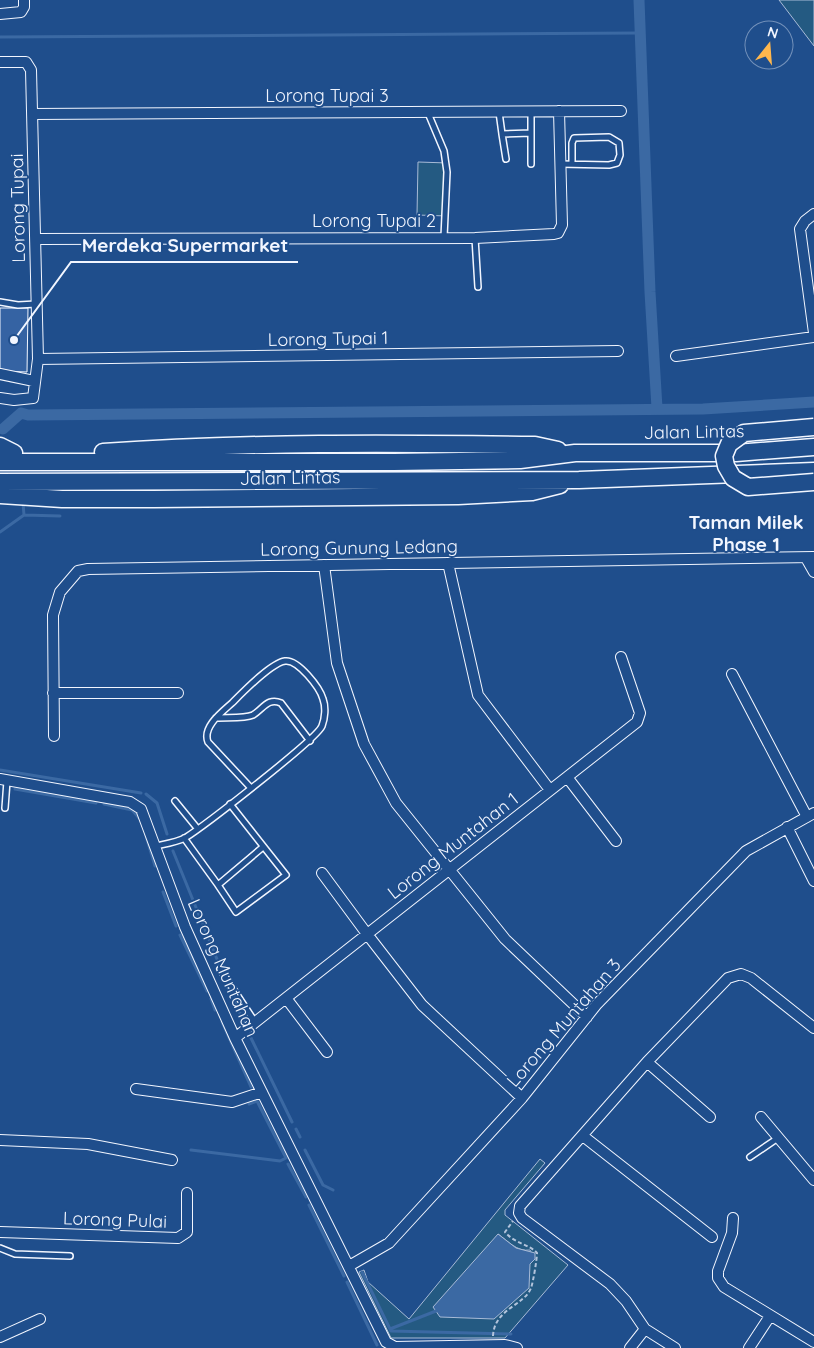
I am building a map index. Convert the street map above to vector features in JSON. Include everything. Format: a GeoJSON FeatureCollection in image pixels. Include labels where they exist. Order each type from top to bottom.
{"type":"FeatureCollection","features":[{"type":"Feature","properties":{"kind":"highway"},"geometry":{"type":"LineString","coordinates":[[814,427],[744,433],[729,444],[724,456],[726,466],[733,478],[748,487],[814,482]]}},
{"type":"Feature","properties":{"kind":"highway","name":"Jalan Lintas"},"geometry":{"type":"LineString","coordinates":[[4,452],[78,454],[195,446],[387,443],[535,445],[575,453]]}},
{"type":"Feature","properties":{"kind":"highway","name":"Jalan Lintas"},"geometry":{"type":"LineString","coordinates":[[0,462],[394,462],[520,460],[575,453],[736,453],[814,446]]}},
{"type":"Feature","properties":{"kind":"highway","name":"Jalan Lintas"},"geometry":{"type":"LineString","coordinates":[[0,482],[400,481],[533,478],[579,480],[814,471]]}},
{"type":"Feature","properties":{"kind":"highway","name":"Jalan Lintas"},"geometry":{"type":"LineString","coordinates":[[0,495],[62,498],[458,496],[532,492],[579,480]]}},
{"type":"Feature","properties":{"kind":"highway"},"geometry":{"type":"LineString","coordinates":[[0,482],[17,496]]}},
{"type":"Feature","properties":{"kind":"highway"},"geometry":{"type":"LineString","coordinates":[[0,508],[62,498]]}},
{"type":"Feature","properties":{"kind":"street"},"geometry":{"type":"LineString","coordinates":[[0,14],[21,12],[24,0]]}},
{"type":"Feature","properties":{"kind":"street","name":"Lorong Tupai"},"geometry":{"type":"LineString","coordinates":[[0,62],[17,60],[29,64],[36,240],[38,359],[34,381],[34,396],[31,399],[0,398]]}},
{"type":"Feature","properties":{"kind":"street","name":"Lorong Tupai 2"},"geometry":{"type":"LineString","coordinates":[[36,240],[475,238],[558,233],[562,225],[559,111]]}},
{"type":"Feature","properties":{"kind":"street","name":"Lorong Tupai 3"},"geometry":{"type":"LineString","coordinates":[[32,114],[621,111]]}},
{"type":"Feature","properties":{"kind":"street"},"geometry":{"type":"LineString","coordinates":[[814,214],[805,221],[800,229],[814,333]]}},
{"type":"Feature","properties":{"kind":"street"},"geometry":{"type":"LineString","coordinates":[[676,356],[814,337]]}},
{"type":"Feature","properties":{"kind":"street","name":"Lorong Tupai 1"},"geometry":{"type":"LineString","coordinates":[[38,359],[618,351]]}},
{"type":"Feature","properties":{"kind":"street"},"geometry":{"type":"LineString","coordinates":[[0,374],[34,381]]}},
{"type":"Feature","properties":{"kind":"street"},"geometry":{"type":"LineString","coordinates":[[810,557],[814,572]]}},
{"type":"Feature","properties":{"kind":"street","name":"Lorong Gunung Ledang"},"geometry":{"type":"LineString","coordinates":[[54,736],[53,615],[60,592],[78,571],[88,569],[810,557]]}},
{"type":"Feature","properties":{"kind":"street"},"geometry":{"type":"LineString","coordinates":[[448,563],[478,695],[550,790]]}},
{"type":"Feature","properties":{"kind":"street"},"geometry":{"type":"LineString","coordinates":[[324,565],[337,663],[364,744],[396,803],[505,939],[587,1017]]}},
{"type":"Feature","properties":{"kind":"street","name":"Lorong Muntahan 1"},"geometry":{"type":"LineString","coordinates":[[235,1038],[567,778],[640,718],[621,657]]}},
{"type":"Feature","properties":{"kind":"street"},"geometry":{"type":"LineString","coordinates":[[732,674],[810,815]]}},
{"type":"Feature","properties":{"kind":"street"},"geometry":{"type":"LineString","coordinates":[[53,693],[178,693]]}},
{"type":"Feature","properties":{"kind":"street"},"geometry":{"type":"LineString","coordinates":[[567,778],[616,841]]}},
{"type":"Feature","properties":{"kind":"street","name":"Lorong Muntahan"},"geometry":{"type":"LineString","coordinates":[[4,780],[130,802],[141,809],[184,927],[235,1038],[382,1336],[390,1346],[506,1345],[517,1348]]}},
{"type":"Feature","properties":{"kind":"street","name":"Lorong Muntahan 3"},"geometry":{"type":"LineString","coordinates":[[349,1266],[389,1243],[522,1098],[587,1017],[746,851],[810,815]]}},
{"type":"Feature","properties":{"kind":"street"},"geometry":{"type":"LineString","coordinates":[[787,827],[814,881]]}},
{"type":"Feature","properties":{"kind":"street"},"geometry":{"type":"LineString","coordinates":[[322,873],[422,1005],[522,1098]]}},
{"type":"Feature","properties":{"kind":"street"},"geometry":{"type":"LineString","coordinates":[[675,1348],[645,1329],[626,1301],[610,1284],[519,1213],[520,1206],[647,1062],[722,982],[741,974],[751,978],[814,1028]]}},
{"type":"Feature","properties":{"kind":"street"},"geometry":{"type":"LineString","coordinates":[[286,998],[327,1052]]}},
{"type":"Feature","properties":{"kind":"street"},"geometry":{"type":"LineString","coordinates":[[647,1062],[710,1116]]}},
{"type":"Feature","properties":{"kind":"street"},"geometry":{"type":"LineString","coordinates":[[136,1089],[232,1102],[262,1092]]}},
{"type":"Feature","properties":{"kind":"street"},"geometry":{"type":"LineString","coordinates":[[761,1117],[814,1180]]}},
{"type":"Feature","properties":{"kind":"street"},"geometry":{"type":"LineString","coordinates":[[583,1136],[712,1237]]}},
{"type":"Feature","properties":{"kind":"street"},"geometry":{"type":"LineString","coordinates":[[0,1140],[88,1144],[172,1160]]}},
{"type":"Feature","properties":{"kind":"street","name":"Lorong Pulai"},"geometry":{"type":"LineString","coordinates":[[0,1232],[178,1238],[186,1232],[188,1193]]}},
{"type":"Feature","properties":{"kind":"street"},"geometry":{"type":"LineString","coordinates":[[733,1218],[732,1232],[718,1271],[718,1278],[724,1287],[814,1342]]}},
{"type":"Feature","properties":{"kind":"street"},"geometry":{"type":"LineString","coordinates":[[749,1348],[770,1316]]}},
{"type":"Feature","properties":{"kind":"street"},"geometry":{"type":"LineString","coordinates":[[0,1337],[40,1319]]}},
{"type":"Feature","properties":{"kind":"street"},"geometry":{"type":"LineString","coordinates":[[630,1348],[645,1329]]}},
{"type":"Feature","properties":{"kind":"lane"},"geometry":{"type":"LineString","coordinates":[[428,112],[444,151],[447,172],[444,237]]}},
{"type":"Feature","properties":{"kind":"lane"},"geometry":{"type":"LineString","coordinates":[[499,112],[506,159]]}},
{"type":"Feature","properties":{"kind":"lane"},"geometry":{"type":"LineString","coordinates":[[531,112],[531,164]]}},
{"type":"Feature","properties":{"kind":"lane"},"geometry":{"type":"LineString","coordinates":[[502,134],[531,133]]}},
{"type":"Feature","properties":{"kind":"lane"},"geometry":{"type":"LineString","coordinates":[[560,164],[609,166],[617,163],[620,155],[619,143],[609,136],[574,138],[572,164]]}},
{"type":"Feature","properties":{"kind":"lane"},"geometry":{"type":"LineString","coordinates":[[475,238],[478,287]]}},
{"type":"Feature","properties":{"kind":"lane"},"geometry":{"type":"LineString","coordinates":[[0,302],[18,305],[36,304]]}},
{"type":"Feature","properties":{"kind":"lane"},"geometry":{"type":"LineString","coordinates":[[156,846],[184,838],[230,804],[318,733],[323,724],[325,712],[323,698],[299,665],[290,661],[278,663],[216,718],[206,736],[208,742],[250,787]]}},
{"type":"Feature","properties":{"kind":"lane"},"geometry":{"type":"LineString","coordinates":[[216,718],[249,716],[269,702],[276,701],[281,704],[310,741]]}},
{"type":"Feature","properties":{"kind":"lane"},"geometry":{"type":"LineString","coordinates":[[4,780],[5,808]]}},
{"type":"Feature","properties":{"kind":"lane"},"geometry":{"type":"LineString","coordinates":[[175,801],[197,828]]}},
{"type":"Feature","properties":{"kind":"lane"},"geometry":{"type":"LineString","coordinates":[[184,838],[236,912],[286,875],[230,804]]}},
{"type":"Feature","properties":{"kind":"lane"},"geometry":{"type":"LineString","coordinates":[[218,885],[263,847]]}},
{"type":"Feature","properties":{"kind":"lane"},"geometry":{"type":"LineString","coordinates":[[220,969],[255,1023]]}},
{"type":"Feature","properties":{"kind":"lane"},"geometry":{"type":"LineString","coordinates":[[750,1157],[779,1138]]}},
{"type":"Feature","properties":{"kind":"lane"},"geometry":{"type":"LineString","coordinates":[[0,1248],[15,1254],[70,1256]]}},
{"type":"Feature","properties":{"kind":"path"},"geometry":{"type":"LineString","coordinates":[[493,1338],[494,1329],[500,1317],[531,1289],[537,1253],[534,1249],[511,1239],[505,1232],[519,1213]]}},
{"type":"Feature","properties":{"kind":"shaded area"},"geometry":{"type":"Polygon","coordinates":[[[779,0],[814,0],[814,46],[779,0]]]}},
{"type":"Feature","properties":{"kind":"shaded area"},"geometry":{"type":"Polygon","coordinates":[[[418,162],[448,163],[448,216],[417,215],[418,162]]]}},
{"type":"Feature","properties":{"kind":"shaded area"},"geometry":{"type":"Polygon","coordinates":[[[540,1159],[545,1163],[505,1210],[505,1215],[568,1265],[505,1338],[391,1338],[359,1272],[364,1270],[368,1282],[409,1319],[540,1159]],[[498,1234],[530,1264],[535,1259],[530,1250],[517,1248],[498,1234]]]}},
{"type":"Feature","properties":{"kind":"shaded area"},"geometry":{"type":"Polygon","coordinates":[[[498,1234],[516,1248],[535,1253],[535,1259],[530,1264],[529,1288],[494,1319],[440,1317],[433,1307],[498,1234]]]}},
{"type":"Feature","properties":{"kind":"building"},"geometry":{"type":"Polygon","coordinates":[[[0,308],[28,308],[27,372],[0,371],[0,308]]]}},
{"type":"Feature","properties":{"kind":"waterway"},"geometry":{"type":"LineString","coordinates":[[639,0],[650,292],[657,408]]}},
{"type":"Feature","properties":{"kind":"waterway"},"geometry":{"type":"LineString","coordinates":[[0,37],[639,33]]}},
{"type":"Feature","properties":{"kind":"waterway"},"geometry":{"type":"LineString","coordinates":[[3,429],[21,413],[28,415],[703,409],[814,402]]}},
{"type":"Feature","properties":{"kind":"waterway"},"geometry":{"type":"LineString","coordinates":[[0,532],[24,515],[23,503]]}},
{"type":"Feature","properties":{"kind":"waterway"},"geometry":{"type":"LineString","coordinates":[[24,515],[60,516]]}},
{"type":"Feature","properties":{"kind":"waterway"},"geometry":{"type":"LineString","coordinates":[[0,770],[141,793]]}},
{"type":"Feature","properties":{"kind":"waterway"},"geometry":{"type":"LineString","coordinates":[[15,789],[96,803]]}},
{"type":"Feature","properties":{"kind":"waterway"},"geometry":{"type":"LineString","coordinates":[[146,794],[157,803],[167,834]]}},
{"type":"Feature","properties":{"kind":"waterway"},"geometry":{"type":"LineString","coordinates":[[104,804],[132,810],[139,818]]}},
{"type":"Feature","properties":{"kind":"waterway"},"geometry":{"type":"LineString","coordinates":[[146,836],[155,866]]}},
{"type":"Feature","properties":{"kind":"waterway"},"geometry":{"type":"LineString","coordinates":[[173,851],[219,964]]}},
{"type":"Feature","properties":{"kind":"waterway"},"geometry":{"type":"LineString","coordinates":[[163,892],[176,926]]}},
{"type":"Feature","properties":{"kind":"waterway"},"geometry":{"type":"LineString","coordinates":[[180,935],[207,991]]}},
{"type":"Feature","properties":{"kind":"waterway"},"geometry":{"type":"LineString","coordinates":[[222,975],[246,1026]]}},
{"type":"Feature","properties":{"kind":"waterway"},"geometry":{"type":"LineString","coordinates":[[211,999],[215,1010]]}},
{"type":"Feature","properties":{"kind":"waterway"},"geometry":{"type":"LineString","coordinates":[[222,1022],[251,1087]]}},
{"type":"Feature","properties":{"kind":"waterway"},"geometry":{"type":"LineString","coordinates":[[250,1036],[292,1122]]}},
{"type":"Feature","properties":{"kind":"waterway"},"geometry":{"type":"LineString","coordinates":[[191,1150],[280,1161],[286,1158],[257,1101],[249,1104]]}},
{"type":"Feature","properties":{"kind":"waterway"},"geometry":{"type":"LineString","coordinates":[[296,1129],[300,1137]]}},
{"type":"Feature","properties":{"kind":"waterway"},"geometry":{"type":"LineString","coordinates":[[305,1150],[323,1185],[333,1190]]}},
{"type":"Feature","properties":{"kind":"waterway"},"geometry":{"type":"LineString","coordinates":[[288,1164],[306,1197]]}},
{"type":"Feature","properties":{"kind":"waterway"},"geometry":{"type":"LineString","coordinates":[[309,1205],[344,1276]]}},
{"type":"Feature","properties":{"kind":"waterway"},"geometry":{"type":"LineString","coordinates":[[362,1272],[391,1331],[511,1334]]}},
{"type":"Feature","properties":{"kind":"waterway"},"geometry":{"type":"LineString","coordinates":[[347,1282],[377,1345]]}},
{"type":"Feature","properties":{"kind":"waterway"},"geometry":{"type":"LineString","coordinates":[[390,1329],[436,1311]]}},
{"type":"Feature","properties":{"kind":"place","name":"Merdeka Supermarket"},"geometry":{"type":"Point","coordinates":[14,340]}},
{"type":"Feature","properties":{"kind":"district","name":"Taman Milek Phase 1"},"geometry":{"type":"Point","coordinates":[746,533]}}]}
